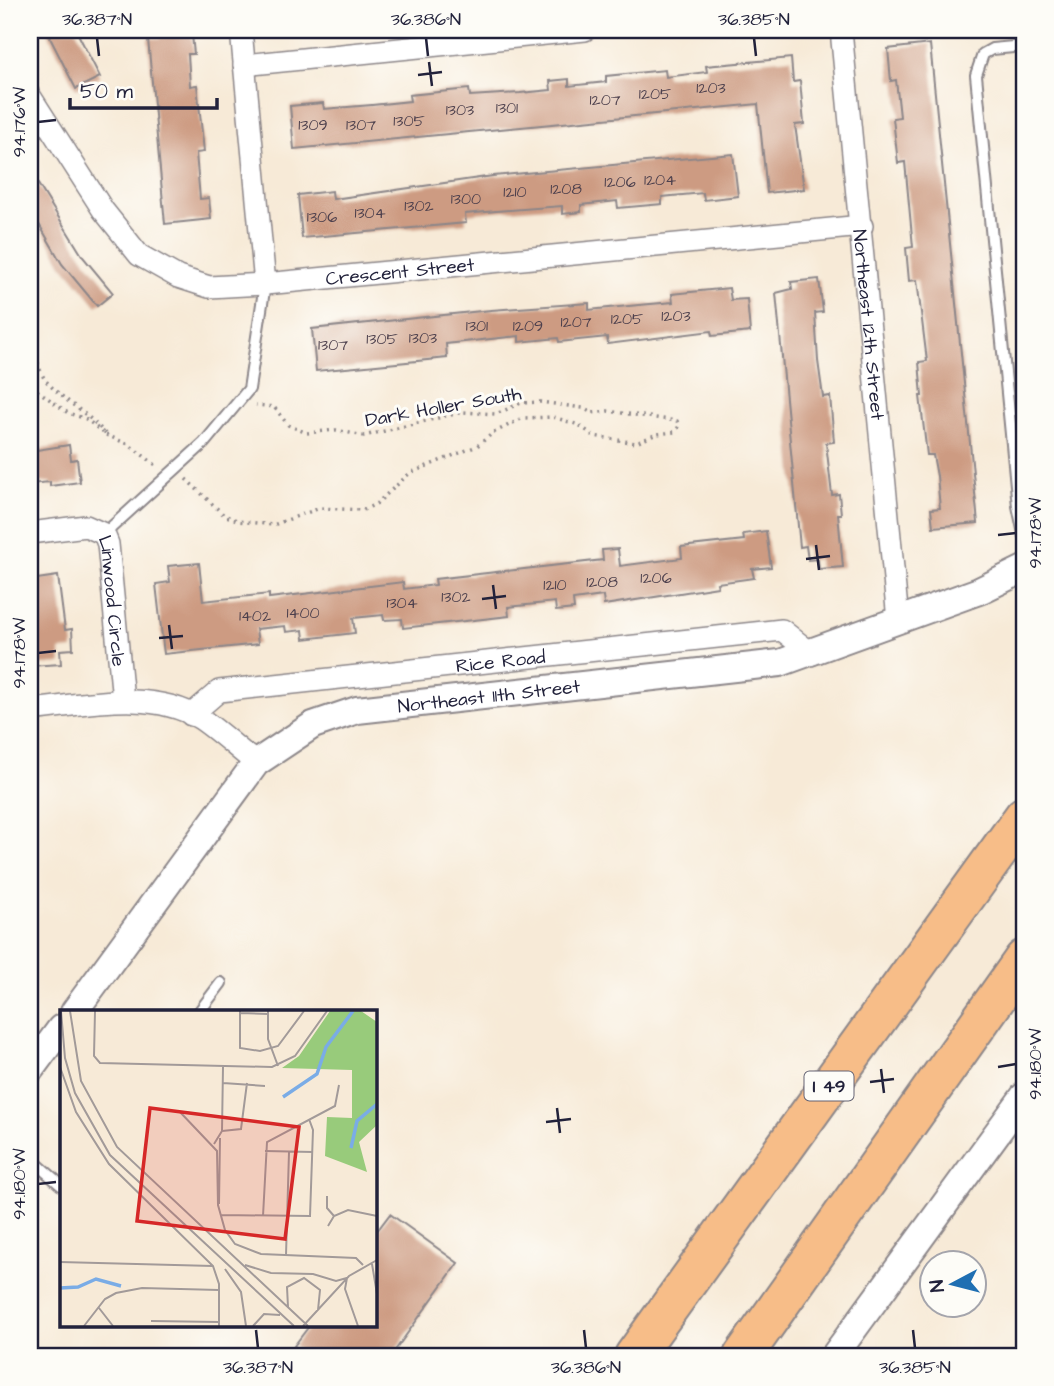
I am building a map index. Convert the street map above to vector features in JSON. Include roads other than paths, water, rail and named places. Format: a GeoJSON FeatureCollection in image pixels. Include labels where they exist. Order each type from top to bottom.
{"type":"FeatureCollection","features":[{"type":"Feature","properties":{"kind":"highway","name":"I 49"},"geometry":{"type":"LineString","coordinates":[[634,1356],[1024,816]]}},
{"type":"Feature","properties":{"kind":"highway"},"geometry":{"type":"LineString","coordinates":[[743,1356],[1024,960]]}},
{"type":"Feature","properties":{"kind":"street"},"geometry":{"type":"LineString","coordinates":[[241,30],[265,284]]}},
{"type":"Feature","properties":{"kind":"street"},"geometry":{"type":"LineString","coordinates":[[244,65],[585,30]]}},
{"type":"Feature","properties":{"kind":"street","name":"Northeast 12th Street"},"geometry":{"type":"LineString","coordinates":[[841,30],[898,620]]}},
{"type":"Feature","properties":{"kind":"street","name":"Crescent Street"},"geometry":{"type":"LineString","coordinates":[[30,96],[103,210],[139,255],[178,277],[209,287],[265,284],[862,226]]}},
{"type":"Feature","properties":{"kind":"street","name":"Linwood Circle"},"geometry":{"type":"LineString","coordinates":[[30,533],[86,526],[104,534],[108,544],[123,701]]}},
{"type":"Feature","properties":{"kind":"street","name":"Northeast 11th Street"},"geometry":{"type":"LineString","coordinates":[[75,1010],[257,763],[313,725],[357,710],[780,663],[812,654],[979,591],[1024,569]]}},
{"type":"Feature","properties":{"kind":"street","name":"Rice Road"},"geometry":{"type":"LineString","coordinates":[[191,715],[219,691],[782,631],[812,654]]}},
{"type":"Feature","properties":{"kind":"street"},"geometry":{"type":"LineString","coordinates":[[30,710],[123,701],[158,704],[191,715],[257,763]]}},
{"type":"Feature","properties":{"kind":"street"},"geometry":{"type":"LineString","coordinates":[[30,1070],[60,1029]]}},
{"type":"Feature","properties":{"kind":"street"},"geometry":{"type":"LineString","coordinates":[[834,1356],[1024,1096]]}},
{"type":"Feature","properties":{"kind":"lane"},"geometry":{"type":"LineString","coordinates":[[1024,46],[992,49],[983,54],[976,75],[1024,534]]}},
{"type":"Feature","properties":{"kind":"lane"},"geometry":{"type":"LineString","coordinates":[[104,534],[204,443],[249,389],[265,284]]}},
{"type":"Feature","properties":{"kind":"lane"},"geometry":{"type":"LineString","coordinates":[[201,1010],[221,983]]}},
{"type":"Feature","properties":{"kind":"lane"},"geometry":{"type":"LineString","coordinates":[[30,1158],[60,1184]]}}]}
